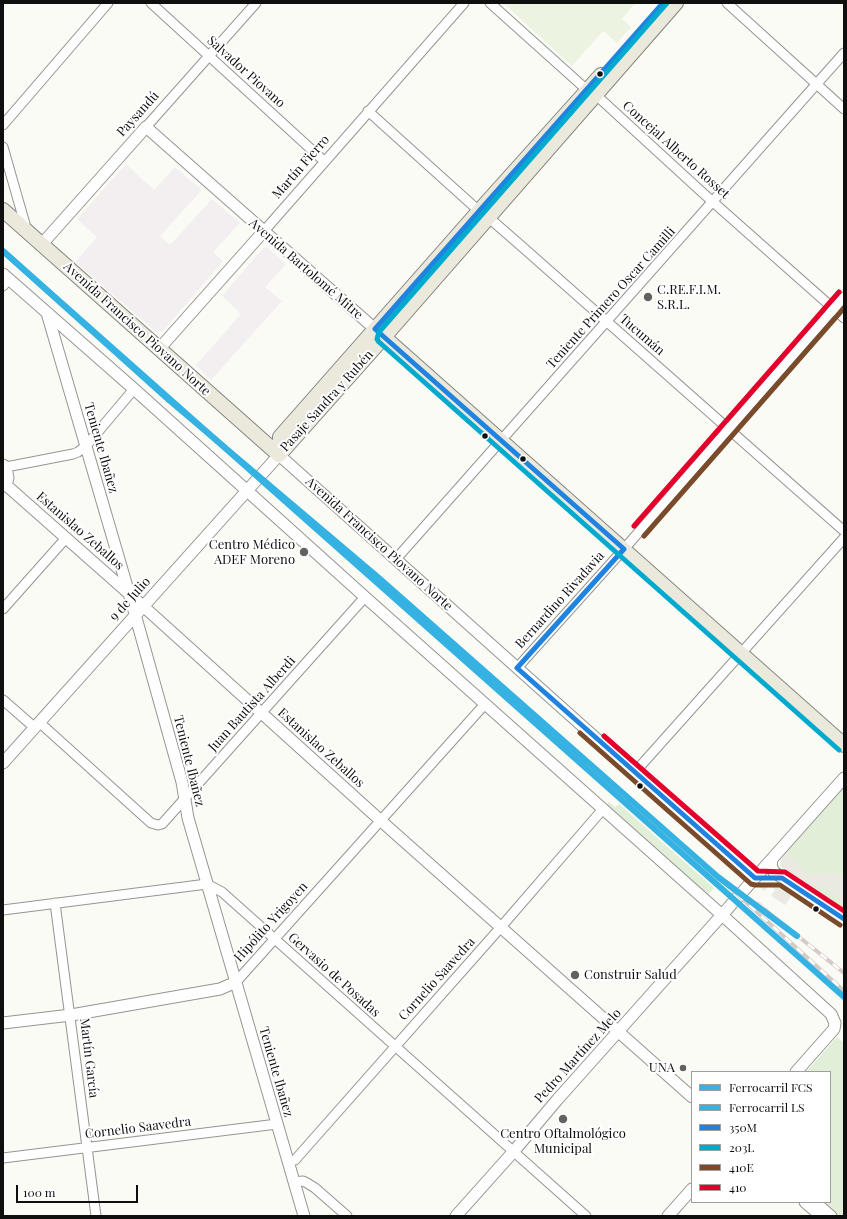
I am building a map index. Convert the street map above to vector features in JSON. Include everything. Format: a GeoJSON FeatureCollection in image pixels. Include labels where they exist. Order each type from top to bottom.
{"type":"FeatureCollection","features":[{"type":"Feature","properties":{"kind":"main road"},"geometry":{"type":"LineString","coordinates":[[592,93],[664,3]]}},
{"type":"Feature","properties":{"kind":"main road"},"geometry":{"type":"LineString","coordinates":[[592,93],[676,3]]}},
{"type":"Feature","properties":{"kind":"main road","name":"Pasaje Sandra y Rubén"},"geometry":{"type":"LineString","coordinates":[[279,455],[380,333],[483,214],[592,93]]}},
{"type":"Feature","properties":{"kind":"main road","name":"Avenida Francisco Piovano Norte"},"geometry":{"type":"LineString","coordinates":[[3,210],[279,455]]}},
{"type":"Feature","properties":{"kind":"main road","name":"Avenida Bartolomé Mitre"},"geometry":{"type":"LineString","coordinates":[[380,333],[844,745]]}},
{"type":"Feature","properties":{"kind":"street"},"geometry":{"type":"LineString","coordinates":[[3,125],[108,3]]}},
{"type":"Feature","properties":{"kind":"street","name":"Salvador Piovano"},"geometry":{"type":"LineString","coordinates":[[151,3],[324,161]]}},
{"type":"Feature","properties":{"kind":"street","name":"Paysandú"},"geometry":{"type":"LineString","coordinates":[[42,244],[256,3]]}},
{"type":"Feature","properties":{"kind":"street","name":"Martín Fierro"},"geometry":{"type":"LineString","coordinates":[[159,349],[464,3]]}},
{"type":"Feature","properties":{"kind":"street","name":"Concejal Alberto Rosset"},"geometry":{"type":"LineString","coordinates":[[490,3],[844,318]]}},
{"type":"Feature","properties":{"kind":"street"},"geometry":{"type":"LineString","coordinates":[[727,3],[844,109]]}},
{"type":"Feature","properties":{"kind":"street","name":"Teniente Primero Oscar Camilli"},"geometry":{"type":"LineString","coordinates":[[396,559],[844,53]]}},
{"type":"Feature","properties":{"kind":"street","name":"Tucumán"},"geometry":{"type":"LineString","coordinates":[[368,111],[844,531]]}},
{"type":"Feature","properties":{"kind":"street","name":"Avenida Bartolomé Mitre"},"geometry":{"type":"LineString","coordinates":[[146,127],[380,333]]}},
{"type":"Feature","properties":{"kind":"street"},"geometry":{"type":"LineString","coordinates":[[3,147],[28,232]]}},
{"type":"Feature","properties":{"kind":"street"},"geometry":{"type":"LineString","coordinates":[[5,280],[47,312],[134,389],[364,597],[722,914],[832,1014],[835,1023],[834,1029],[797,1071]]}},
{"type":"Feature","properties":{"kind":"street","name":"Bernardino Rivadavia"},"geometry":{"type":"LineString","coordinates":[[517,668],[624,549],[844,297]]}},
{"type":"Feature","properties":{"kind":"street","name":"Teniente Ibañez"},"geometry":{"type":"LineString","coordinates":[[47,312],[130,594],[182,782],[188,818],[304,1216]]}},
{"type":"Feature","properties":{"kind":"street"},"geometry":{"type":"LineString","coordinates":[[4,466],[73,454],[86,446],[134,389]]}},
{"type":"Feature","properties":{"kind":"street","name":"9 de Julio"},"geometry":{"type":"LineString","coordinates":[[3,763],[279,455]]}},
{"type":"Feature","properties":{"kind":"street","name":"Avenida Francisco Piovano Norte"},"geometry":{"type":"LineString","coordinates":[[279,455],[755,878]]}},
{"type":"Feature","properties":{"kind":"street","name":"Estanislao Zeballos"},"geometry":{"type":"LineString","coordinates":[[4,466],[8,478],[4,486],[130,594],[380,820],[691,1096]]}},
{"type":"Feature","properties":{"kind":"street"},"geometry":{"type":"LineString","coordinates":[[3,609],[66,538]]}},
{"type":"Feature","properties":{"kind":"street"},"geometry":{"type":"LineString","coordinates":[[635,772],[844,538]]}},
{"type":"Feature","properties":{"kind":"street","name":"Juan Bautista Alberdi"},"geometry":{"type":"LineString","coordinates":[[37,724],[152,823],[158,825],[162,824],[364,597]]}},
{"type":"Feature","properties":{"kind":"street"},"geometry":{"type":"LineString","coordinates":[[3,700],[37,724]]}},
{"type":"Feature","properties":{"kind":"street","name":"Hipólito Yrigoyen"},"geometry":{"type":"LineString","coordinates":[[3,1023],[71,1015],[220,989],[236,982],[484,704]]}},
{"type":"Feature","properties":{"kind":"street","name":"Pedro Martínez Melo"},"geometry":{"type":"LineString","coordinates":[[456,1216],[844,778]]}},
{"type":"Feature","properties":{"kind":"street","name":"Cornelio Saavedra"},"geometry":{"type":"LineString","coordinates":[[288,1162],[295,1160],[603,809]]}},
{"type":"Feature","properties":{"kind":"street"},"geometry":{"type":"LineString","coordinates":[[772,860],[771,866],[774,872],[844,919]]}},
{"type":"Feature","properties":{"kind":"street"},"geometry":{"type":"LineString","coordinates":[[755,878],[782,878]]}},
{"type":"Feature","properties":{"kind":"street"},"geometry":{"type":"LineString","coordinates":[[3,910],[207,884]]}},
{"type":"Feature","properties":{"kind":"street","name":"Gervasio de Posadas"},"geometry":{"type":"LineString","coordinates":[[207,884],[222,892],[586,1216]]}},
{"type":"Feature","properties":{"kind":"street","name":"Martín García"},"geometry":{"type":"LineString","coordinates":[[55,903],[71,1015],[96,1216]]}},
{"type":"Feature","properties":{"kind":"street","name":"Cornelio Saavedra"},"geometry":{"type":"LineString","coordinates":[[3,1158],[277,1124]]}},
{"type":"Feature","properties":{"kind":"street"},"geometry":{"type":"LineString","coordinates":[[294,1182],[303,1181],[315,1188],[347,1216]]}},
{"type":"Feature","properties":{"kind":"street"},"geometry":{"type":"LineString","coordinates":[[668,1216],[691,1190]]}},
{"type":"Feature","properties":{"kind":"street"},"geometry":{"type":"LineString","coordinates":[[806,1203],[821,1216]]}},
{"type":"Feature","properties":{"kind":"street"},"geometry":{"type":"LineString","coordinates":[[817,1203],[832,1216]]}},
{"type":"Feature","properties":{"kind":"shaded area"},"geometry":{"type":"Polygon","coordinates":[[[126,164],[154,190],[175,167],[202,190],[160,236],[170,245],[212,199],[240,223],[213,252],[223,261],[163,331],[156,332],[75,262],[97,237],[77,219],[126,164]]]}},
{"type":"Feature","properties":{"kind":"shaded area"},"geometry":{"type":"Polygon","coordinates":[[[267,247],[286,264],[265,287],[282,301],[211,380],[196,365],[241,314],[222,296],[263,248],[267,247]]]}},
{"type":"Feature","properties":{"kind":"shaded area"},"geometry":{"type":"Polygon","coordinates":[[[786,853],[795,860],[806,874],[844,874],[844,901],[843,902],[825,886],[822,890],[814,884],[811,888],[782,868],[780,862],[786,853]]]}},
{"type":"Feature","properties":{"kind":"shaded area"},"geometry":{"type":"Polygon","coordinates":[[[761,883],[783,883],[794,892],[785,905],[771,896],[775,890],[769,885],[765,891],[757,886],[761,883]]]}},
{"type":"Feature","properties":{"kind":"green space"},"geometry":{"type":"Polygon","coordinates":[[[503,3],[635,3],[622,19],[631,27],[617,43],[603,31],[572,66],[503,3]]]}},
{"type":"Feature","properties":{"kind":"green space"},"geometry":{"type":"Polygon","coordinates":[[[844,788],[844,911],[796,879],[780,865],[782,858],[786,853],[844,788]]]}},
{"type":"Feature","properties":{"kind":"green space"},"geometry":{"type":"Polygon","coordinates":[[[609,802],[615,807],[619,804],[714,888],[707,896],[606,806],[609,802]]]}},
{"type":"Feature","properties":{"kind":"green space"},"geometry":{"type":"Polygon","coordinates":[[[837,1037],[844,1043],[844,1216],[838,1216],[823,1203],[831,1203],[831,1071],[807,1071],[837,1037]]]}},
{"type":"Feature","properties":{"kind":"railway"},"geometry":{"type":"LineString","coordinates":[[714,873],[844,991]]}},
{"type":"Feature","properties":{"kind":"railway"},"geometry":{"type":"LineString","coordinates":[[758,904],[844,973]]}},
{"type":"Feature","properties":{"kind":"rail line","name":"FCS"},"geometry":{"type":"LineString","coordinates":[[3,251],[844,997]]}},
{"type":"Feature","properties":{"kind":"rail line","name":"LS"},"geometry":{"type":"LineString","coordinates":[[3,251],[170,401],[379,578],[718,877],[797,936]]}},
{"type":"Feature","properties":{"kind":"transit line","name":"350M"},"geometry":{"type":"LineString","coordinates":[[663,3],[375,329],[624,549],[517,668],[755,878],[782,878],[844,919]]}},
{"type":"Feature","properties":{"kind":"transit line","name":"203L"},"geometry":{"type":"LineString","coordinates":[[667,3],[379,332],[377,339],[839,750]]}},
{"type":"Feature","properties":{"kind":"transit line","name":"410"},"geometry":{"type":"LineString","coordinates":[[634,526],[839,292]]}},
{"type":"Feature","properties":{"kind":"transit line","name":"410E"},"geometry":{"type":"LineString","coordinates":[[644,536],[844,308]]}},
{"type":"Feature","properties":{"kind":"transit line","name":"410E"},"geometry":{"type":"LineString","coordinates":[[580,733],[751,884],[780,885],[840,925]]}},
{"type":"Feature","properties":{"kind":"transit line","name":"410"},"geometry":{"type":"LineString","coordinates":[[604,736],[758,871],[785,872],[844,911]]}},
{"type":"Feature","properties":{"kind":"place","name":"C.RE.F.I.M. S.R.L."},"geometry":{"type":"Point","coordinates":[648,297]}},
{"type":"Feature","properties":{"kind":"place","name":"Centro Médico ADEF Moreno"},"geometry":{"type":"Point","coordinates":[304,552]}},
{"type":"Feature","properties":{"kind":"place","name":"Construir Salud"},"geometry":{"type":"Point","coordinates":[575,975]}},
{"type":"Feature","properties":{"kind":"place","name":"UNA"},"geometry":{"type":"Point","coordinates":[683,1068]}},
{"type":"Feature","properties":{"kind":"place","name":"Centro Oftalmológico Municipal"},"geometry":{"type":"Point","coordinates":[563,1119]}}]}
